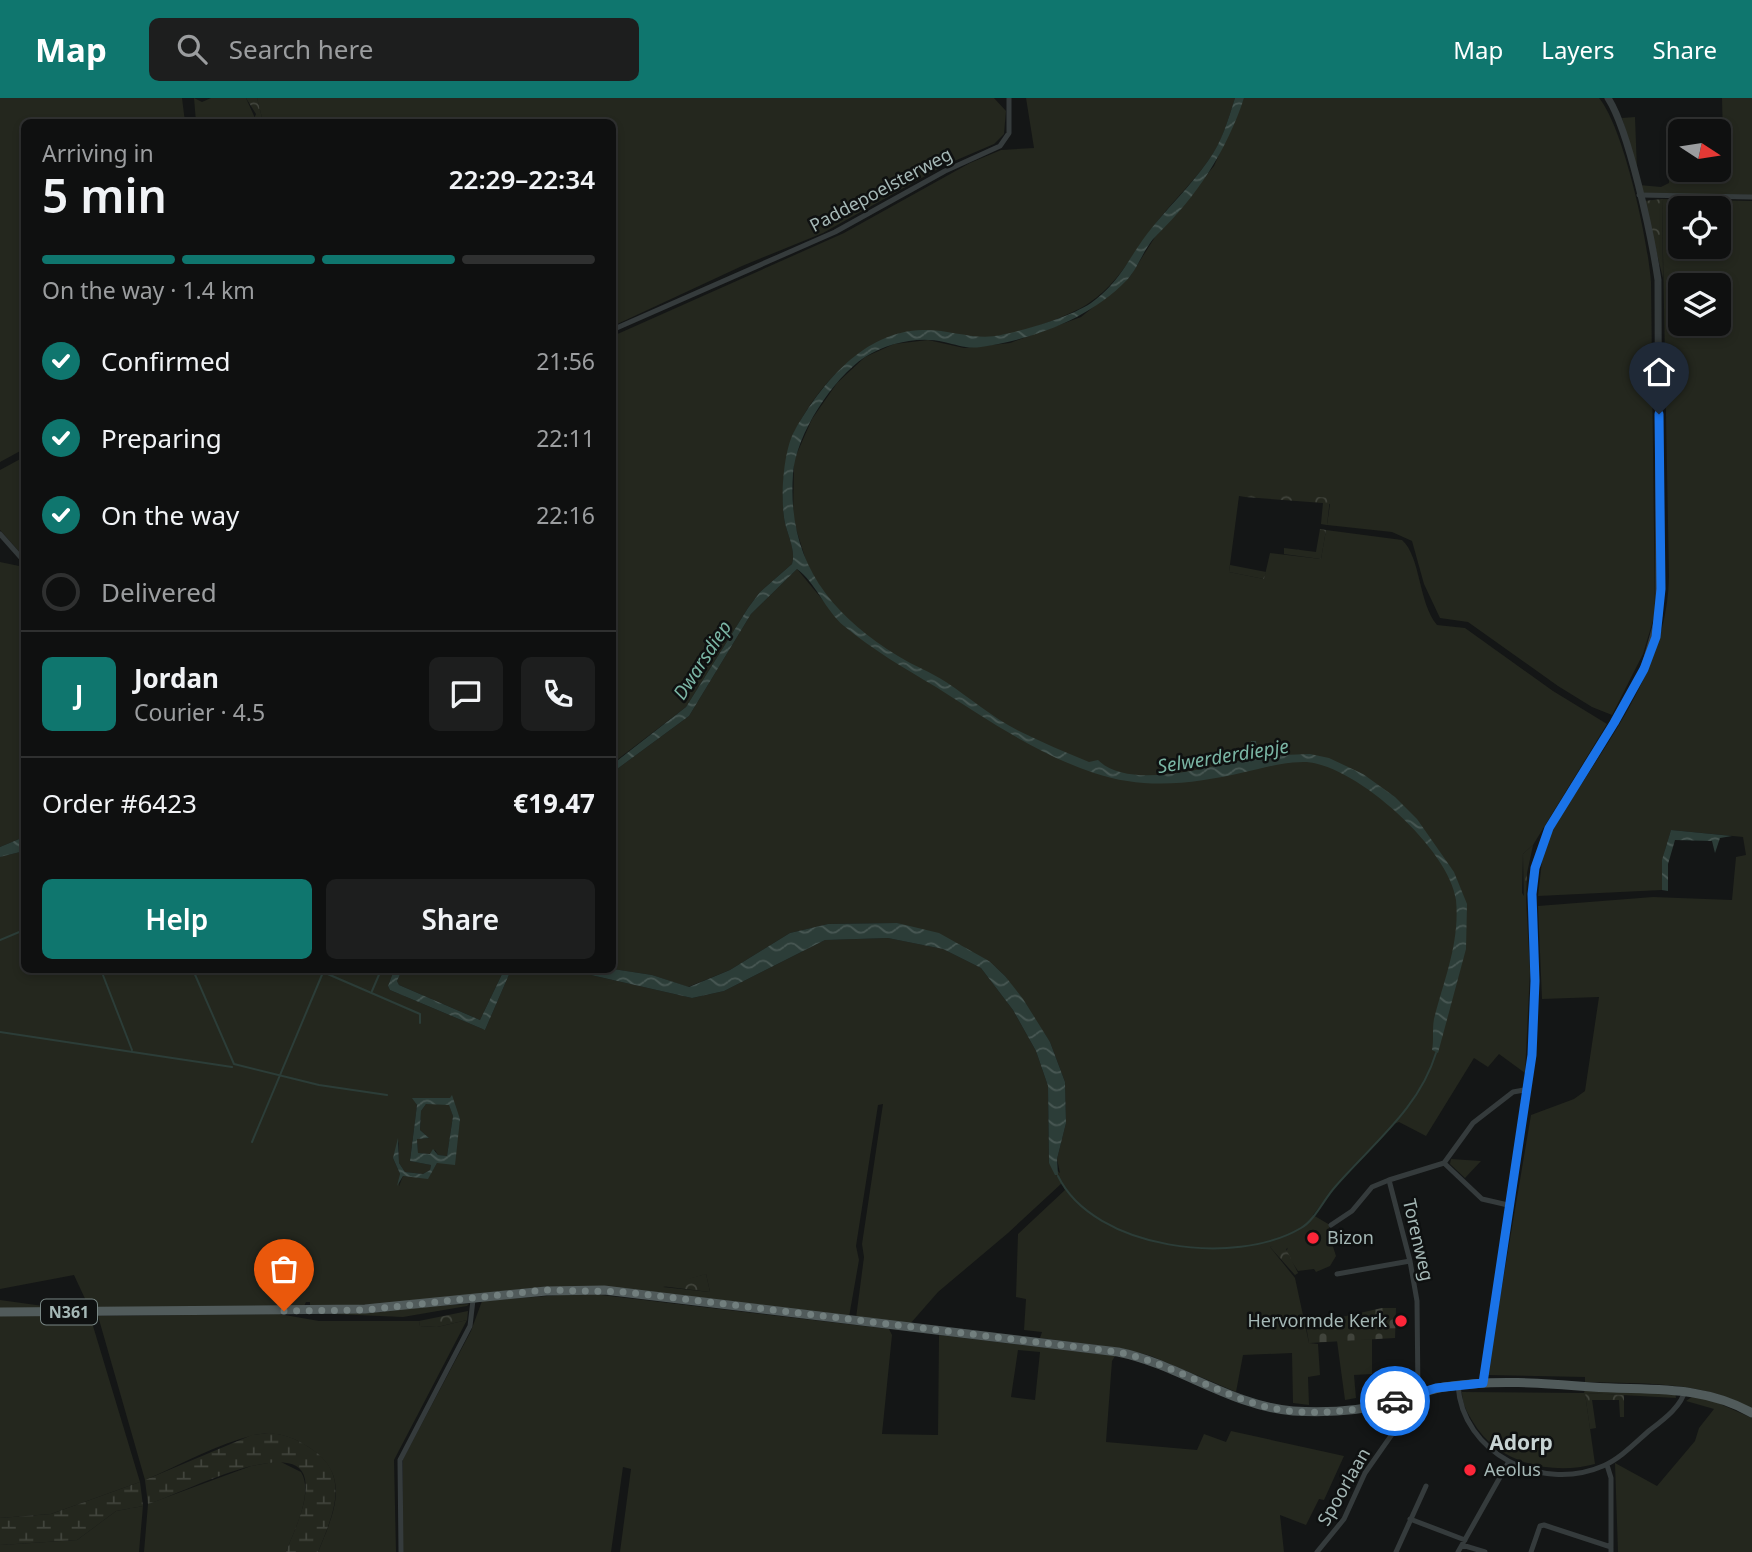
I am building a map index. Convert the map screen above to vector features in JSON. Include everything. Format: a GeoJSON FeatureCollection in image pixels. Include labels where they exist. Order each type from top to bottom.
{"type":"FeatureCollection","features":[{"type":"Feature","properties":{"kind":"main road","name":"N361"},"geometry":{"type":"LineString","coordinates":[[0,1312],[365,1310],[545,1290],[626,1292],[1096,1349],[1144,1358],[1254,1404],[1290,1411],[1351,1409],[1458,1385],[1483,1383],[1685,1390],[1719,1398],[1752,1413]]}},
{"type":"Feature","properties":{"kind":"street","name":"Paddepoelsterweg"},"geometry":{"type":"LineString","coordinates":[[616,328],[835,232],[945,171],[999,146],[1009,133],[1009,98]]}},
{"type":"Feature","properties":{"kind":"street"},"geometry":{"type":"LineString","coordinates":[[1483,1383],[1526,1100],[1524,1090],[1530,1074],[1535,1005],[1532,886],[1539,850],[1552,822],[1592,760],[1644,669],[1660,615],[1657,280],[1639,195],[1619,121],[1608,98]]}},
{"type":"Feature","properties":{"kind":"street"},"geometry":{"type":"LineString","coordinates":[[1639,195],[1752,197]]}},
{"type":"Feature","properties":{"kind":"street"},"geometry":{"type":"LineString","coordinates":[[0,534],[21,558]]}},
{"type":"Feature","properties":{"kind":"street"},"geometry":{"type":"LineString","coordinates":[[1508,1205],[1482,1199],[1444,1163],[1473,1123],[1513,1092],[1524,1090]]}},
{"type":"Feature","properties":{"kind":"street","name":"Torenweg"},"geometry":{"type":"LineString","coordinates":[[1413,1396],[1418,1306],[1410,1261],[1389,1180],[1444,1163]]}},
{"type":"Feature","properties":{"kind":"street"},"geometry":{"type":"LineString","coordinates":[[1331,1224],[1352,1211],[1372,1187],[1389,1180]]}},
{"type":"Feature","properties":{"kind":"street"},"geometry":{"type":"LineString","coordinates":[[1337,1274],[1410,1261]]}},
{"type":"Feature","properties":{"kind":"street"},"geometry":{"type":"LineString","coordinates":[[401,1552],[400,1460],[470,1326],[473,1300]]}},
{"type":"Feature","properties":{"kind":"street"},"geometry":{"type":"LineString","coordinates":[[1458,1385],[1459,1404],[1469,1426],[1482,1442],[1508,1463],[1555,1472],[1578,1473],[1607,1465],[1664,1418],[1681,1401],[1685,1390]]}},
{"type":"Feature","properties":{"kind":"street","name":"Spoorlaan"},"geometry":{"type":"LineString","coordinates":[[1318,1552],[1344,1519],[1365,1474],[1409,1410],[1413,1396]]}},
{"type":"Feature","properties":{"kind":"street"},"geometry":{"type":"LineString","coordinates":[[1458,1552],[1508,1463]]}},
{"type":"Feature","properties":{"kind":"street"},"geometry":{"type":"LineString","coordinates":[[1531,1552],[1540,1527],[1544,1525],[1611,1549],[1611,1478],[1607,1465]]}},
{"type":"Feature","properties":{"kind":"street"},"geometry":{"type":"LineString","coordinates":[[1396,1552],[1426,1486]]}},
{"type":"Feature","properties":{"kind":"street"},"geometry":{"type":"LineString","coordinates":[[1410,1519],[1485,1552]]}},
{"type":"Feature","properties":{"kind":"green space"},"geometry":{"type":"Polygon","coordinates":[[[0,98],[182,98],[185,119],[21,119],[21,451],[0,462],[0,98]]]}},
{"type":"Feature","properties":{"kind":"green space"},"geometry":{"type":"Polygon","coordinates":[[[194,98],[202,102],[211,98],[246,98],[255,118],[254,119],[196,119],[194,98]]]}},
{"type":"Feature","properties":{"kind":"green space"},"geometry":{"type":"Polygon","coordinates":[[[246,98],[257,98],[262,119],[254,119],[256,114],[246,98]]]}},
{"type":"Feature","properties":{"kind":"green space"},"geometry":{"type":"Polygon","coordinates":[[[257,98],[994,98],[1006,111],[1004,134],[994,144],[945,165],[823,233],[742,266],[616,325],[616,119],[262,119],[257,98]]]}},
{"type":"Feature","properties":{"kind":"green space"},"geometry":{"type":"Polygon","coordinates":[[[1026,98],[1235,98],[1213,154],[1151,229],[1110,285],[1089,303],[1047,323],[996,337],[968,338],[936,331],[908,335],[868,350],[850,361],[835,375],[808,409],[796,429],[789,450],[783,501],[785,523],[792,548],[792,564],[760,592],[748,608],[686,707],[616,761],[616,335],[844,233],[970,163],[1001,150],[1034,148],[1026,98]]]}},
{"type":"Feature","properties":{"kind":"green space"},"geometry":{"type":"Polygon","coordinates":[[[1244,98],[1599,98],[1608,113],[1626,159],[1640,214],[1651,282],[1655,614],[1643,654],[1612,715],[1592,707],[1558,686],[1468,622],[1440,618],[1424,584],[1412,541],[1392,532],[1327,525],[1330,504],[1245,491],[1245,497],[1239,496],[1229,572],[1264,579],[1270,553],[1321,559],[1326,530],[1402,540],[1413,557],[1426,604],[1437,625],[1465,628],[1553,691],[1607,724],[1533,845],[1523,854],[1522,893],[1526,899],[1530,971],[1525,1073],[1499,1054],[1488,1067],[1474,1058],[1426,1136],[1399,1122],[1394,1124],[1350,1169],[1313,1215],[1330,1225],[1328,1231],[1336,1256],[1330,1266],[1316,1272],[1314,1269],[1298,1271],[1286,1253],[1289,1244],[1270,1247],[1295,1278],[1309,1343],[1318,1344],[1320,1375],[1308,1377],[1309,1405],[1293,1403],[1292,1353],[1243,1355],[1236,1392],[1151,1356],[1120,1348],[1040,1338],[1042,1332],[1024,1330],[1026,1299],[1016,1297],[1018,1234],[1065,1190],[1062,1183],[938,1292],[910,1324],[856,1318],[864,1257],[862,1244],[883,1104],[878,1105],[856,1246],[859,1260],[849,1317],[623,1289],[310,1308],[310,1302],[306,1302],[303,1308],[83,1309],[67,1304],[87,1303],[74,1275],[0,1289],[0,857],[21,852],[21,973],[393,973],[388,986],[390,990],[485,1030],[510,973],[582,973],[692,998],[724,991],[825,940],[888,938],[943,949],[981,968],[1013,1010],[1036,1051],[1048,1086],[1049,1163],[1060,1173],[1057,1159],[1066,1123],[1065,1082],[1050,1042],[1005,976],[989,961],[897,923],[828,924],[790,933],[730,970],[688,987],[652,975],[616,969],[616,770],[689,716],[751,614],[797,569],[841,622],[807,576],[808,567],[793,519],[794,460],[812,419],[837,383],[865,357],[894,344],[928,340],[964,348],[1010,343],[1081,317],[1129,278],[1155,237],[1214,166],[1244,98]],[[413,1098],[417,1105],[410,1161],[431,1165],[430,1170],[423,1174],[405,1172],[399,1163],[399,1141],[393,1158],[400,1174],[399,1186],[403,1176],[428,1178],[437,1163],[450,1163],[460,1119],[450,1098],[413,1098]],[[706,1274],[663,1287],[710,1292],[706,1274]]]}},
{"type":"Feature","properties":{"kind":"green space"},"geometry":{"type":"Polygon","coordinates":[[[1722,98],[1752,98],[1752,195],[1643,194],[1639,185],[1661,187],[1669,182],[1731,182],[1731,119],[1722,119],[1722,98]]]}},
{"type":"Feature","properties":{"kind":"green space"},"geometry":{"type":"Polygon","coordinates":[[[1635,117],[1637,170],[1622,118],[1635,117]]]}},
{"type":"Feature","properties":{"kind":"green space"},"geometry":{"type":"Polygon","coordinates":[[[1662,199],[1668,199],[1668,259],[1731,259],[1731,201],[1752,201],[1752,1409],[1712,1393],[1671,1385],[1585,1382],[1585,1377],[1487,1375],[1531,1115],[1574,1099],[1585,1091],[1599,997],[1542,999],[1538,906],[1653,897],[1732,900],[1736,857],[1746,855],[1743,837],[1671,830],[1665,850],[1662,890],[1538,896],[1543,852],[1552,831],[1628,710],[1657,646],[1665,613],[1669,577],[1662,199]]]}},
{"type":"Feature","properties":{"kind":"green space"},"geometry":{"type":"Polygon","coordinates":[[[1662,199],[1663,278],[1644,201],[1662,199]]]}},
{"type":"Feature","properties":{"kind":"green space"},"geometry":{"type":"Polygon","coordinates":[[[21,459],[21,554],[0,530],[0,470],[21,459]]]}},
{"type":"Feature","properties":{"kind":"green space"},"geometry":{"type":"Polygon","coordinates":[[[1245,490],[1330,498],[1327,525],[1321,524],[1323,503],[1245,497],[1245,490]]]}},
{"type":"Feature","properties":{"kind":"green space"},"geometry":{"type":"Polygon","coordinates":[[[1320,529],[1326,530],[1321,559],[1284,554],[1284,548],[1316,552],[1320,529]]]}},
{"type":"Feature","properties":{"kind":"green space"},"geometry":{"type":"Polygon","coordinates":[[[0,562],[21,566],[21,838],[0,847],[0,562]]]}},
{"type":"Feature","properties":{"kind":"green space"},"geometry":{"type":"Polygon","coordinates":[[[1230,565],[1266,572],[1264,579],[1229,572],[1230,565]]]}},
{"type":"Feature","properties":{"kind":"green space"},"geometry":{"type":"Polygon","coordinates":[[[1533,845],[1527,873],[1526,899],[1524,899],[1523,854],[1533,845]]]}},
{"type":"Feature","properties":{"kind":"green space"},"geometry":{"type":"Polygon","coordinates":[[[401,973],[503,973],[480,1020],[399,985],[397,981],[401,973]]]}},
{"type":"Feature","properties":{"kind":"green space"},"geometry":{"type":"Polygon","coordinates":[[[426,1104],[449,1104],[453,1116],[447,1156],[438,1155],[435,1150],[430,1154],[418,1153],[417,1139],[429,1138],[420,1130],[421,1111],[426,1104]]]}},
{"type":"Feature","properties":{"kind":"green space"},"geometry":{"type":"Polygon","coordinates":[[[1451,1159],[1481,1161],[1465,1178],[1450,1164],[1451,1159]]]}},
{"type":"Feature","properties":{"kind":"green space"},"geometry":{"type":"Polygon","coordinates":[[[1295,1238],[1295,1243],[1286,1249],[1298,1273],[1295,1275],[1270,1247],[1295,1238]]]}},
{"type":"Feature","properties":{"kind":"green space"},"geometry":{"type":"Polygon","coordinates":[[[706,1274],[710,1292],[661,1286],[706,1274]]]}},
{"type":"Feature","properties":{"kind":"green space"},"geometry":{"type":"Polygon","coordinates":[[[585,1293],[889,1329],[892,1335],[882,1434],[938,1435],[939,1335],[1115,1356],[1112,1361],[1106,1442],[1197,1450],[1204,1434],[1226,1442],[1231,1431],[1344,1456],[1324,1500],[1319,1499],[1306,1525],[1280,1515],[1284,1552],[620,1552],[631,1469],[623,1467],[611,1552],[403,1552],[403,1459],[471,1331],[482,1301],[585,1293]],[[1018,1350],[1011,1397],[1035,1400],[1040,1352],[1018,1350]]]}},
{"type":"Feature","properties":{"kind":"green space"},"geometry":{"type":"Polygon","coordinates":[[[0,1300],[65,1309],[0,1310],[0,1300]]]}},
{"type":"Feature","properties":{"kind":"green space"},"geometry":{"type":"Polygon","coordinates":[[[469,1304],[403,1317],[309,1313],[469,1304]]]}},
{"type":"Feature","properties":{"kind":"green space"},"geometry":{"type":"Polygon","coordinates":[[[1382,1308],[1396,1308],[1395,1338],[1309,1343],[1306,1325],[1382,1308]]]}},
{"type":"Feature","properties":{"kind":"green space"},"geometry":{"type":"Polygon","coordinates":[[[468,1311],[467,1320],[437,1327],[420,1326],[419,1321],[468,1311]]]}},
{"type":"Feature","properties":{"kind":"green space"},"geometry":{"type":"Polygon","coordinates":[[[279,1314],[319,1321],[419,1321],[420,1326],[437,1327],[467,1320],[394,1460],[396,1552],[318,1552],[334,1508],[335,1480],[330,1468],[320,1456],[287,1436],[268,1433],[240,1439],[145,1480],[98,1316],[279,1314]]]}},
{"type":"Feature","properties":{"kind":"green space"},"geometry":{"type":"Polygon","coordinates":[[[0,1316],[90,1316],[140,1482],[51,1514],[0,1518],[0,1316]]]}},
{"type":"Feature","properties":{"kind":"green space"},"geometry":{"type":"Polygon","coordinates":[[[1372,1339],[1372,1374],[1354,1375],[1356,1398],[1345,1400],[1337,1341],[1372,1339]]]}},
{"type":"Feature","properties":{"kind":"green space"},"geometry":{"type":"Polygon","coordinates":[[[1585,1389],[1675,1392],[1676,1398],[1585,1393],[1595,1464],[1561,1468],[1526,1463],[1496,1448],[1473,1422],[1464,1404],[1462,1392],[1584,1393],[1585,1389]]]}},
{"type":"Feature","properties":{"kind":"green space"},"geometry":{"type":"Polygon","coordinates":[[[1585,1393],[1624,1395],[1624,1417],[1620,1417],[1619,1400],[1592,1400],[1596,1428],[1590,1429],[1585,1393]]]}},
{"type":"Feature","properties":{"kind":"green space"},"geometry":{"type":"Polygon","coordinates":[[[1693,1396],[1709,1399],[1752,1418],[1752,1552],[1618,1552],[1615,1463],[1657,1486],[1695,1441],[1699,1428],[1714,1409],[1686,1401],[1693,1396]]]}},
{"type":"Feature","properties":{"kind":"green space"},"geometry":{"type":"Polygon","coordinates":[[[269,1433],[285,1436],[305,1445],[323,1458],[331,1470],[335,1483],[333,1510],[318,1552],[286,1552],[305,1497],[305,1479],[297,1466],[280,1462],[258,1465],[206,1481],[148,1504],[145,1480],[252,1435],[269,1433]]]}},
{"type":"Feature","properties":{"kind":"green space"},"geometry":{"type":"Polygon","coordinates":[[[279,1461],[301,1472],[305,1490],[301,1512],[286,1552],[144,1552],[148,1504],[251,1466],[279,1461]]]}},
{"type":"Feature","properties":{"kind":"green space"},"geometry":{"type":"Polygon","coordinates":[[[140,1482],[143,1506],[116,1511],[77,1540],[0,1545],[0,1518],[51,1514],[140,1482]]]}},
{"type":"Feature","properties":{"kind":"green space"},"geometry":{"type":"Polygon","coordinates":[[[143,1506],[139,1552],[0,1552],[0,1545],[77,1540],[116,1511],[143,1506]]]}},
{"type":"Feature","properties":{"kind":"water"},"geometry":{"type":"Polygon","coordinates":[[[1235,98],[1244,98],[1220,154],[1198,188],[1152,240],[1127,280],[1096,306],[1060,325],[1021,339],[976,347],[934,340],[903,342],[874,352],[853,366],[818,408],[801,442],[793,474],[797,532],[805,558],[817,581],[832,602],[851,621],[898,656],[946,682],[1009,726],[1044,743],[1089,762],[1098,760],[1111,769],[1128,774],[1147,775],[1188,771],[1242,760],[1248,757],[1251,741],[1256,741],[1258,756],[1310,754],[1329,758],[1363,774],[1395,797],[1417,819],[1454,872],[1467,904],[1466,949],[1438,1053],[1432,1050],[1433,1023],[1456,931],[1456,900],[1450,880],[1437,858],[1419,835],[1375,794],[1328,767],[1307,762],[1284,764],[1207,780],[1169,783],[1132,782],[1072,765],[1012,735],[866,643],[837,620],[810,582],[797,569],[751,614],[689,716],[616,770],[616,762],[686,707],[748,608],[760,592],[792,564],[792,549],[783,502],[788,450],[795,430],[806,412],[832,378],[864,350],[882,339],[902,333],[933,330],[981,337],[1001,335],[1048,322],[1091,303],[1116,279],[1147,234],[1194,180],[1213,154],[1235,98]]]}},
{"type":"Feature","properties":{"kind":"water"},"geometry":{"type":"Polygon","coordinates":[[[1671,830],[1732,836],[1720,838],[1715,853],[1712,841],[1675,840],[1668,864],[1668,891],[1662,890],[1662,860],[1671,830]]]}},
{"type":"Feature","properties":{"kind":"water"},"geometry":{"type":"Polygon","coordinates":[[[21,838],[21,852],[0,857],[0,847],[21,838]]]}},
{"type":"Feature","properties":{"kind":"water"},"geometry":{"type":"Polygon","coordinates":[[[897,923],[939,933],[989,961],[1005,976],[1050,1042],[1065,1082],[1066,1123],[1057,1159],[1058,1175],[1055,1175],[1049,1163],[1048,1086],[1036,1051],[1013,1010],[981,968],[943,949],[888,938],[825,940],[724,991],[692,998],[582,973],[616,973],[616,969],[652,975],[689,987],[730,970],[790,933],[828,924],[897,923]]]}},
{"type":"Feature","properties":{"kind":"water"},"geometry":{"type":"Polygon","coordinates":[[[393,973],[401,973],[397,981],[399,985],[480,1020],[503,973],[510,973],[485,1030],[390,990],[388,986],[393,973]]]}},
{"type":"Feature","properties":{"kind":"water"},"geometry":{"type":"Polygon","coordinates":[[[452,1095],[460,1119],[455,1165],[437,1163],[428,1179],[403,1176],[397,1186],[400,1174],[393,1158],[398,1138],[399,1163],[405,1172],[423,1174],[430,1170],[431,1165],[410,1161],[417,1105],[412,1098],[450,1098],[452,1095]],[[426,1104],[421,1111],[420,1130],[429,1138],[417,1139],[418,1153],[430,1154],[433,1149],[438,1155],[447,1156],[453,1116],[449,1105],[426,1104]]]}},
{"type":"Feature","properties":{"kind":"waterway"},"geometry":{"type":"LineString","coordinates":[[0,940],[21,931]]}},
{"type":"Feature","properties":{"kind":"waterway"},"geometry":{"type":"LineString","coordinates":[[102,973],[132,1050]]}},
{"type":"Feature","properties":{"kind":"waterway"},"geometry":{"type":"LineString","coordinates":[[194,973],[234,1064],[319,1085],[387,1095]]}},
{"type":"Feature","properties":{"kind":"waterway"},"geometry":{"type":"LineString","coordinates":[[252,1142],[323,973]]}},
{"type":"Feature","properties":{"kind":"waterway"},"geometry":{"type":"LineString","coordinates":[[325,973],[420,1014],[420,1023]]}},
{"type":"Feature","properties":{"kind":"waterway"},"geometry":{"type":"LineString","coordinates":[[372,991],[380,973]]}},
{"type":"Feature","properties":{"kind":"waterway"},"geometry":{"type":"LineString","coordinates":[[0,1032],[232,1067]]}},
{"type":"Feature","properties":{"kind":"waterway","name":"Selwerderdiepje"},"geometry":{"type":"LineString","coordinates":[[1058,1176],[1076,1201],[1102,1221],[1134,1235],[1169,1244],[1205,1248],[1241,1247],[1273,1240],[1301,1228],[1311,1220],[1335,1187],[1406,1109],[1418,1092],[1436,1053]]}},
{"type":"Feature","properties":{"kind":"way so far"},"geometry":{"type":"LineString","coordinates":[[284,1311],[365,1310],[545,1290],[626,1292],[1118,1352],[1177,1371],[1254,1404],[1290,1411],[1351,1409],[1395,1401]]}},
{"type":"Feature","properties":{"kind":"place","name":"Bizon"},"geometry":{"type":"Point","coordinates":[1313,1238]}},
{"type":"Feature","properties":{"kind":"place","name":"Hervormde Kerk"},"geometry":{"type":"Point","coordinates":[1401,1321]}},
{"type":"Feature","properties":{"kind":"place","name":"Aeolus"},"geometry":{"type":"Point","coordinates":[1470,1470]}},
{"type":"Feature","properties":{"kind":"district","name":"Adorp"},"geometry":{"type":"Point","coordinates":[1521,1443]}},
{"type":"Feature","properties":{"kind":"route"},"geometry":{"type":"LineString","coordinates":[[1395,1401],[1436,1388],[1483,1383],[1526,1100],[1524,1090],[1528,1083],[1532,1055],[1535,1005],[1533,878],[1539,850],[1549,828],[1614,723],[1644,669],[1656,637],[1661,589],[1659,414]]}},
{"type":"Feature","properties":{"kind":"water label","name":"Dwarsdiep"},"geometry":{"type":"Point","coordinates":[702,660]}}]}
